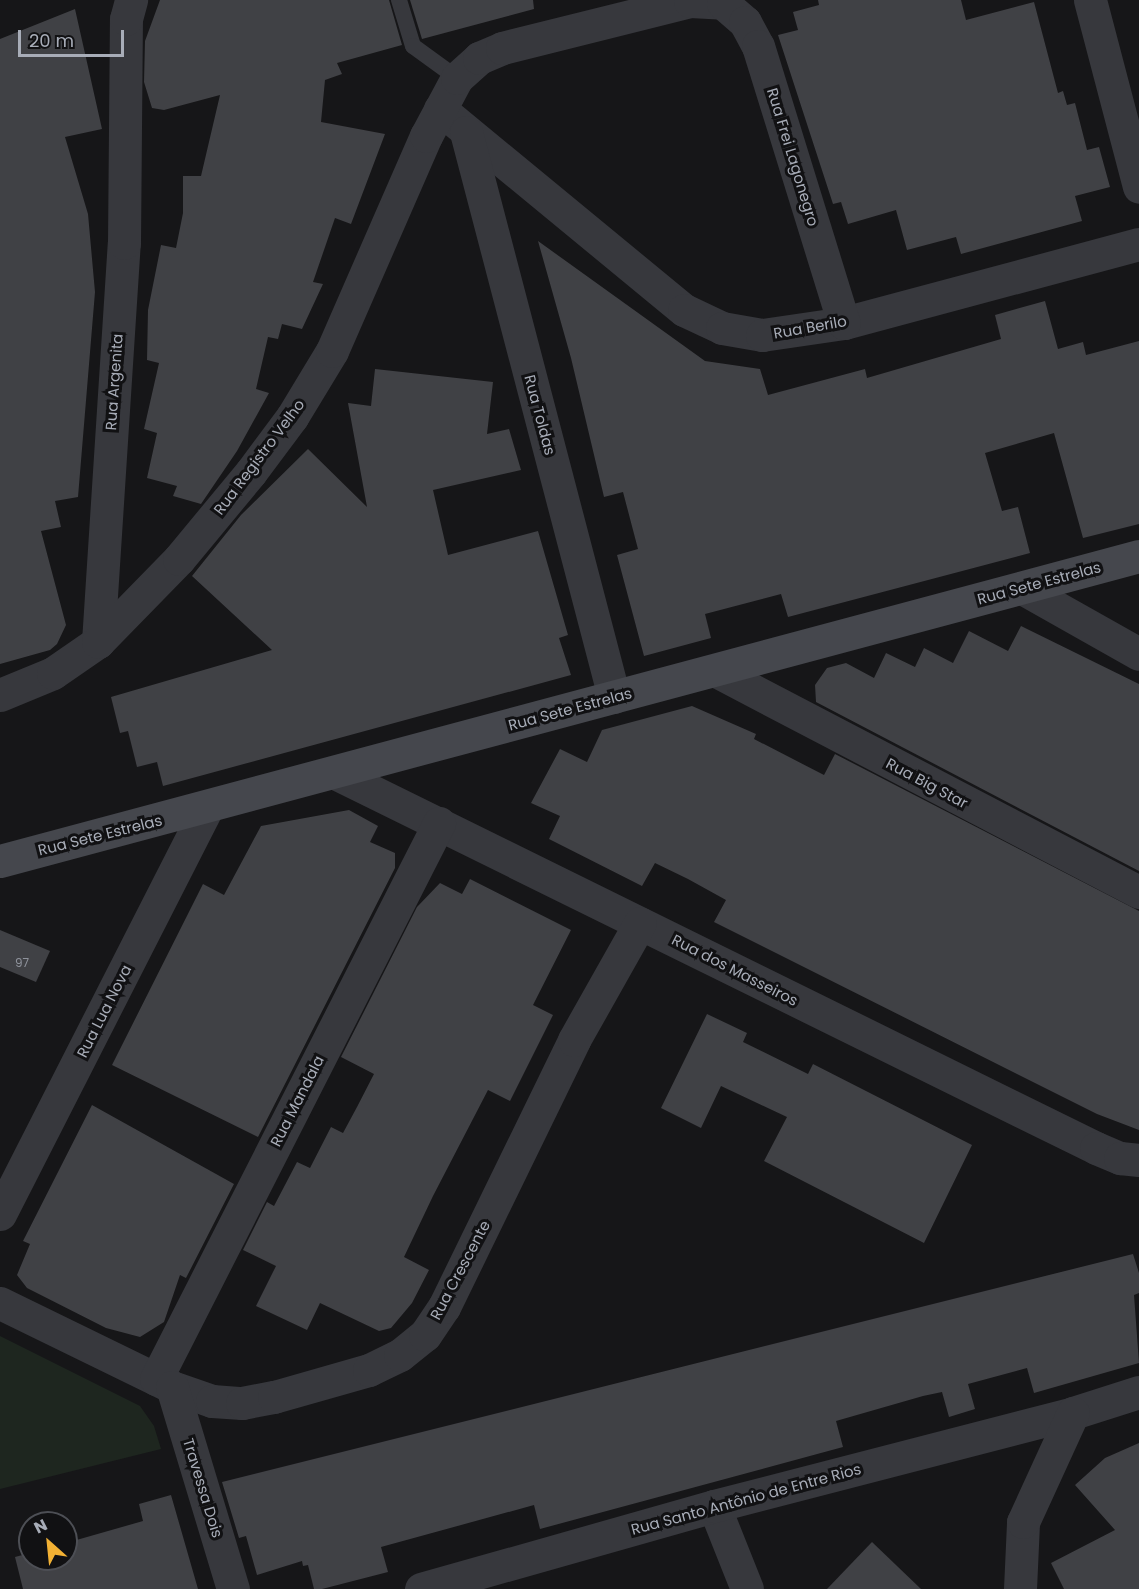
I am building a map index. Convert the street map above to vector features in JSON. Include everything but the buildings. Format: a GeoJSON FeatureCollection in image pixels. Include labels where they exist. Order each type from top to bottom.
{"type":"FeatureCollection","features":[{"type":"Feature","properties":{"kind":"street","name":"Rua Argenita"},"geometry":{"type":"LineString","coordinates":[[98,642],[124,243],[126,19],[131,0]]}},
{"type":"Feature","properties":{"kind":"street"},"geometry":{"type":"LineString","coordinates":[[1090,0],[1139,187]]}},
{"type":"Feature","properties":{"kind":"street","name":"Rua Registro Velho"},"geometry":{"type":"LineString","coordinates":[[0,695],[53,673],[98,642],[179,559],[292,417],[332,351],[440,109],[457,78],[479,58],[502,48],[690,1],[723,3]]}},
{"type":"Feature","properties":{"kind":"street","name":"Rua Frei Lagonegro"},"geometry":{"type":"LineString","coordinates":[[723,3],[745,22],[758,46],[844,323]]}},
{"type":"Feature","properties":{"kind":"street","name":"Rua Berilo"},"geometry":{"type":"LineString","coordinates":[[440,109],[693,314],[722,328],[762,335],[844,323],[1139,244]]}},
{"type":"Feature","properties":{"kind":"street","name":"Rua Toldas"},"geometry":{"type":"LineString","coordinates":[[466,132],[614,697]]}},
{"type":"Feature","properties":{"kind":"street","name":"Rua Sete Estrelas"},"geometry":{"type":"LineString","coordinates":[[0,861],[207,808],[1139,556]]}},
{"type":"Feature","properties":{"kind":"street"},"geometry":{"type":"LineString","coordinates":[[1022,588],[1139,654]]}},
{"type":"Feature","properties":{"kind":"street","name":"Rua Big Star"},"geometry":{"type":"LineString","coordinates":[[716,671],[1139,892]]}},
{"type":"Feature","properties":{"kind":"street","name":"Rua dos Masseiros"},"geometry":{"type":"LineString","coordinates":[[334,772],[1096,1148],[1120,1158],[1139,1160]]}},
{"type":"Feature","properties":{"kind":"street","name":"Rua Lua Nova"},"geometry":{"type":"LineString","coordinates":[[0,1214],[207,808]]}},
{"type":"Feature","properties":{"kind":"street","name":"Rua Mandala"},"geometry":{"type":"LineString","coordinates":[[164,1383],[439,823]]}},
{"type":"Feature","properties":{"kind":"street","name":"Rua Crescente"},"geometry":{"type":"LineString","coordinates":[[0,1303],[164,1383],[212,1401],[242,1403],[274,1397],[369,1370],[400,1355],[424,1335],[444,1307],[574,1040],[640,922]]}},
{"type":"Feature","properties":{"kind":"street","name":"Travessa Dois"},"geometry":{"type":"LineString","coordinates":[[164,1383],[232,1589]]}},
{"type":"Feature","properties":{"kind":"street","name":"Rua Santo Antônio de Entre Rios"},"geometry":{"type":"LineString","coordinates":[[421,1589],[714,1506],[1073,1413],[1139,1392]]}},
{"type":"Feature","properties":{"kind":"street"},"geometry":{"type":"LineString","coordinates":[[1020,1589],[1023,1522],[1073,1413]]}},
{"type":"Feature","properties":{"kind":"street"},"geometry":{"type":"LineString","coordinates":[[714,1506],[747,1589]]}},
{"type":"Feature","properties":{"kind":"lane"},"geometry":{"type":"LineString","coordinates":[[399,0],[412,46],[457,78]]}},
{"type":"Feature","properties":{"kind":"shaded area"},"geometry":{"type":"Polygon","coordinates":[[[0,1336],[140,1406],[154,1426],[161,1449],[0,1489],[0,1336]]]}}]}
